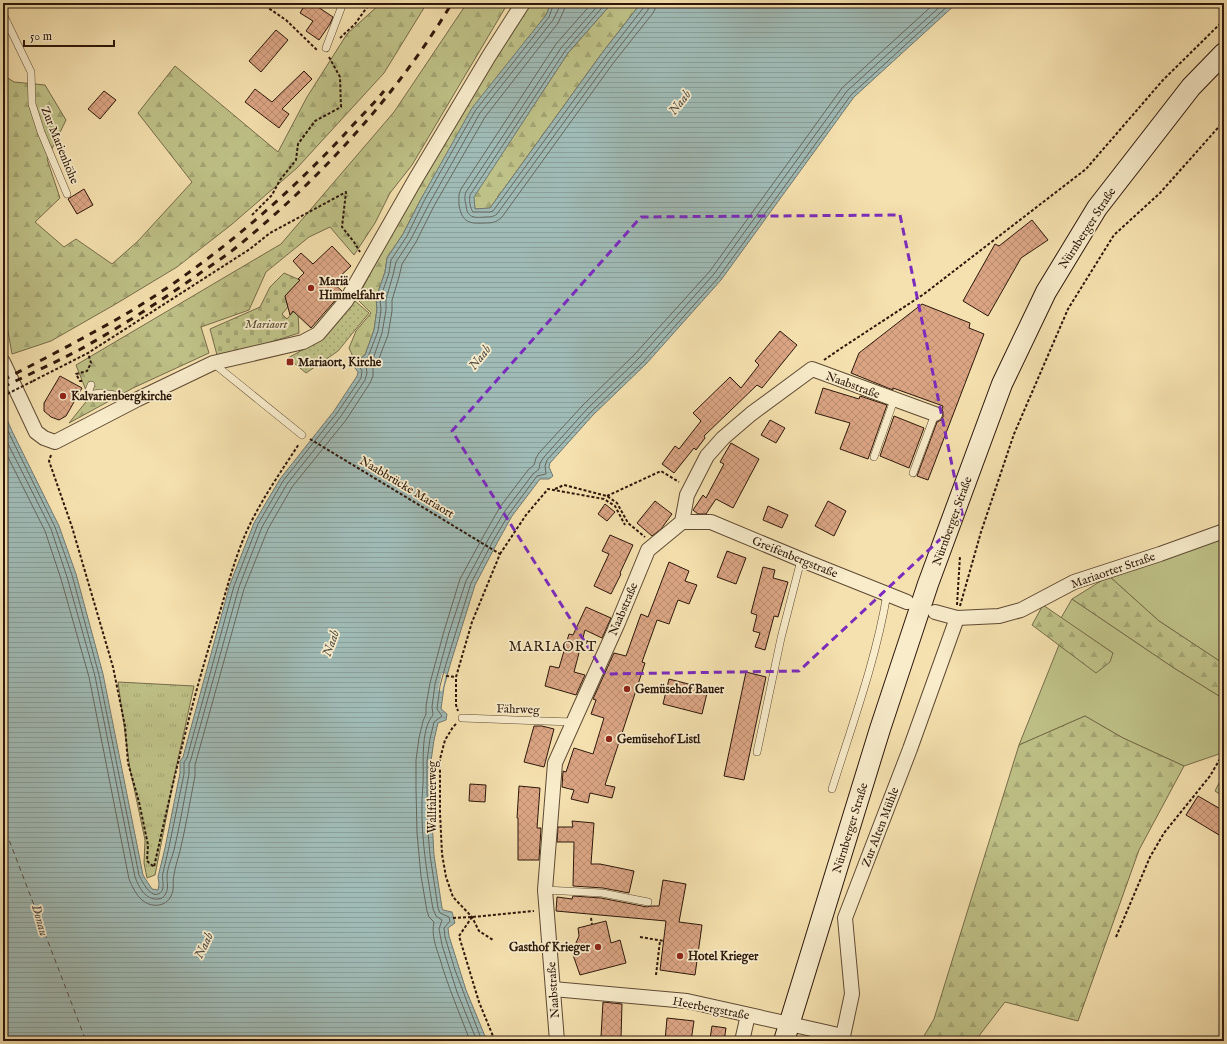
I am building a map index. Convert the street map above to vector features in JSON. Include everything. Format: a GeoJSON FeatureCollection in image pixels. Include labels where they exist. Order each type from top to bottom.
{"type":"FeatureCollection","features":[{"type":"Feature","properties":{"kind":"main road","name":"Nürnberger Straße"},"geometry":{"type":"LineString","coordinates":[[787,1033],[892,693],[928,584],[1002,384],[1046,292],[1097,208],[1192,87],[1224,53]]}},
{"type":"Feature","properties":{"kind":"street"},"geometry":{"type":"LineString","coordinates":[[3,362],[36,432],[44,438],[55,442],[213,362],[303,342],[318,334],[346,301],[415,180],[523,3]]}},
{"type":"Feature","properties":{"kind":"street","name":"Naabstraße"},"geometry":{"type":"LineString","coordinates":[[557,1041],[545,890],[555,763],[617,625],[648,550],[682,522],[687,495],[707,456],[723,438],[751,414],[812,369],[935,414]]}},
{"type":"Feature","properties":{"kind":"street","name":"Greifenbergstraße"},"geometry":{"type":"LineString","coordinates":[[682,522],[712,522],[801,560],[907,602]]}},
{"type":"Feature","properties":{"kind":"street","name":"Mariaorter Straße"},"geometry":{"type":"LineString","coordinates":[[957,618],[999,616],[1021,610],[1074,582],[1224,531]]}},
{"type":"Feature","properties":{"kind":"street"},"geometry":{"type":"LineString","coordinates":[[935,612],[957,618]]}},
{"type":"Feature","properties":{"kind":"street","name":"Zur Alten Mühle"},"geometry":{"type":"LineString","coordinates":[[842,1039],[852,994],[845,918],[910,749],[957,618]]}},
{"type":"Feature","properties":{"kind":"street","name":"Heerbergstraße"},"geometry":{"type":"LineString","coordinates":[[553,989],[687,1001],[748,1015],[787,1033],[842,1039]]}},
{"type":"Feature","properties":{"kind":"street"},"geometry":{"type":"LineString","coordinates":[[742,1041],[748,1015]]}},
{"type":"Feature","properties":{"kind":"lane"},"geometry":{"type":"LineString","coordinates":[[326,48],[343,3]]}},
{"type":"Feature","properties":{"kind":"lane","name":"Zur Marienhöhe"},"geometry":{"type":"LineString","coordinates":[[3,14],[30,72],[32,104],[41,132],[68,194]]}},
{"type":"Feature","properties":{"kind":"lane"},"geometry":{"type":"LineString","coordinates":[[213,362],[301,438]]}},
{"type":"Feature","properties":{"kind":"lane"},"geometry":{"type":"LineString","coordinates":[[91,385],[88,395],[101,392],[138,399]]}},
{"type":"Feature","properties":{"kind":"lane"},"geometry":{"type":"LineString","coordinates":[[874,457],[894,400]]}},
{"type":"Feature","properties":{"kind":"lane"},"geometry":{"type":"LineString","coordinates":[[913,473],[935,414]]}},
{"type":"Feature","properties":{"kind":"lane"},"geometry":{"type":"LineString","coordinates":[[757,752],[781,638],[801,560]]}},
{"type":"Feature","properties":{"kind":"lane"},"geometry":{"type":"LineString","coordinates":[[832,789],[866,683],[887,594]]}},
{"type":"Feature","properties":{"kind":"lane","name":"Fährweg"},"geometry":{"type":"LineString","coordinates":[[462,718],[573,722]]}},
{"type":"Feature","properties":{"kind":"lane"},"geometry":{"type":"LineString","coordinates":[[545,890],[602,893],[648,902]]}},
{"type":"Feature","properties":{"kind":"path"},"geometry":{"type":"LineString","coordinates":[[261,3],[286,20],[320,54],[326,48]]}},
{"type":"Feature","properties":{"kind":"path"},"geometry":{"type":"LineString","coordinates":[[354,24],[370,3]]}},
{"type":"Feature","properties":{"kind":"path"},"geometry":{"type":"LineString","coordinates":[[812,369],[924,294],[1086,169],[1163,80],[1224,20]]}},
{"type":"Feature","properties":{"kind":"path"},"geometry":{"type":"LineString","coordinates":[[252,215],[272,195],[280,180],[296,160],[298,144],[315,121],[341,107],[340,76],[327,53],[326,48]]}},
{"type":"Feature","properties":{"kind":"path"},"geometry":{"type":"LineString","coordinates":[[957,618],[981,532],[1014,434],[1068,309],[1114,235],[1160,193],[1224,121]]}},
{"type":"Feature","properties":{"kind":"path"},"geometry":{"type":"LineString","coordinates":[[3,396],[88,353],[250,249],[270,233],[346,192],[342,227],[354,242],[367,263]]}},
{"type":"Feature","properties":{"kind":"path"},"geometry":{"type":"LineString","coordinates":[[88,353],[91,363],[87,371],[76,374],[80,380],[91,385]]}},
{"type":"Feature","properties":{"kind":"path"},"geometry":{"type":"LineString","coordinates":[[55,442],[49,461],[78,546],[113,667],[126,726],[128,763],[139,802],[148,845],[147,861],[154,867],[175,773],[205,658],[233,570],[246,534],[262,503],[301,438]]}},
{"type":"Feature","properties":{"kind":"path","name":"Naabbrücke Mariaort"},"geometry":{"type":"LineString","coordinates":[[310,439],[500,554]]}},
{"type":"Feature","properties":{"kind":"path"},"geometry":{"type":"LineString","coordinates":[[607,496],[661,471],[690,489]]}},
{"type":"Feature","properties":{"kind":"path"},"geometry":{"type":"LineString","coordinates":[[554,489],[564,485],[607,496],[617,503],[628,523],[654,545]]}},
{"type":"Feature","properties":{"kind":"path"},"geometry":{"type":"LineString","coordinates":[[462,718],[456,705],[456,677],[472,622],[500,554],[526,515],[548,489],[554,489],[604,499],[615,506],[624,525]]}},
{"type":"Feature","properties":{"kind":"path"},"geometry":{"type":"LineString","coordinates":[[957,618],[960,556]]}},
{"type":"Feature","properties":{"kind":"path"},"geometry":{"type":"LineString","coordinates":[[446,676],[456,677]]}},
{"type":"Feature","properties":{"kind":"path","name":"Wallfahrerweg"},"geometry":{"type":"LineString","coordinates":[[462,718],[453,726],[445,740],[440,759],[440,813],[442,848],[446,877],[453,897],[472,918],[479,931],[494,940]]}},
{"type":"Feature","properties":{"kind":"path"},"geometry":{"type":"LineString","coordinates":[[1116,937],[1150,858],[1164,833],[1210,776],[1224,752]]}},
{"type":"Feature","properties":{"kind":"path"},"geometry":{"type":"LineString","coordinates":[[453,918],[472,918],[547,910]]}},
{"type":"Feature","properties":{"kind":"path"},"geometry":{"type":"LineString","coordinates":[[472,918],[459,936],[479,1002],[495,1041]]}},
{"type":"Feature","properties":{"kind":"path"},"geometry":{"type":"LineString","coordinates":[[591,918],[592,924]]}},
{"type":"Feature","properties":{"kind":"path"},"geometry":{"type":"LineString","coordinates":[[640,937],[664,941]]}},
{"type":"Feature","properties":{"kind":"path"},"geometry":{"type":"LineString","coordinates":[[656,975],[660,941]]}},
{"type":"Feature","properties":{"kind":"highlighted area"},"geometry":{"type":"Polygon","coordinates":[[[900,215],[963,518],[799,671],[605,674],[452,431],[641,217],[900,215]]]}},
{"type":"Feature","properties":{"kind":"green space"},"geometry":{"type":"Polygon","coordinates":[[[381,3],[427,3],[384,73],[297,168],[231,225],[177,267],[51,341],[12,354],[7,326],[6,308],[3,303],[3,75],[14,82],[45,85],[66,120],[47,159],[60,198],[35,222],[64,247],[76,239],[112,264],[138,241],[192,182],[138,113],[175,66],[278,152],[307,97],[347,34],[381,3]]]}},
{"type":"Feature","properties":{"kind":"green space"},"geometry":{"type":"Polygon","coordinates":[[[467,3],[508,3],[412,165],[390,193],[375,223],[354,255],[330,227],[309,237],[266,272],[249,310],[201,327],[209,353],[133,388],[69,423],[89,398],[76,365],[281,244],[394,112],[467,3]]]}},
{"type":"Feature","properties":{"kind":"green space"},"geometry":{"type":"Polygon","coordinates":[[[531,3],[551,3],[546,15],[421,199],[403,234],[387,258],[385,272],[376,298],[377,309],[374,330],[365,355],[361,358],[354,359],[349,348],[356,331],[371,313],[357,299],[412,193],[504,40],[531,3]]]}},
{"type":"Feature","properties":{"kind":"green space"},"geometry":{"type":"Polygon","coordinates":[[[612,3],[641,3],[602,53],[490,208],[475,209],[473,197],[568,53],[612,3]]]}},
{"type":"Feature","properties":{"kind":"green space","name":"Mariaort"},"geometry":{"type":"Polygon","coordinates":[[[284,273],[300,280],[285,296],[288,307],[282,314],[287,319],[293,312],[298,313],[299,333],[258,346],[217,355],[210,329],[260,307],[270,287],[284,273]]]}},
{"type":"Feature","properties":{"kind":"green space"},"geometry":{"type":"Polygon","coordinates":[[[355,301],[369,313],[338,351],[306,373],[288,358],[324,338],[355,301]]]}},
{"type":"Feature","properties":{"kind":"green space"},"geometry":{"type":"Polygon","coordinates":[[[1224,534],[1224,664],[1159,621],[1109,576],[1224,534]]]}},
{"type":"Feature","properties":{"kind":"green space"},"geometry":{"type":"Polygon","coordinates":[[[1109,576],[1159,621],[1224,664],[1224,699],[1174,668],[1072,599],[1109,576]]]}},
{"type":"Feature","properties":{"kind":"green space"},"geometry":{"type":"Polygon","coordinates":[[[1072,599],[1174,668],[1224,699],[1224,744],[1219,754],[1184,766],[1123,738],[1085,716],[1019,745],[1059,645],[1096,672],[1113,653],[1061,618],[1072,599]]]}},
{"type":"Feature","properties":{"kind":"green space"},"geometry":{"type":"Polygon","coordinates":[[[1043,605],[1113,653],[1110,662],[1096,673],[1032,625],[1043,605]]]}},
{"type":"Feature","properties":{"kind":"green space"},"geometry":{"type":"Polygon","coordinates":[[[118,682],[194,686],[155,875],[147,878],[144,863],[145,840],[130,769],[118,682]]]}},
{"type":"Feature","properties":{"kind":"green space"},"geometry":{"type":"Polygon","coordinates":[[[1085,716],[1123,738],[1184,766],[1139,850],[1078,1021],[1005,1002],[975,1041],[921,1041],[934,1019],[1019,745],[1085,716]]]}},
{"type":"Feature","properties":{"kind":"green space"},"geometry":{"type":"Polygon","coordinates":[[[1224,773],[1224,797],[1215,791],[1224,773]]]}},
{"type":"Feature","properties":{"kind":"water"},"geometry":{"type":"Polygon","coordinates":[[[551,3],[612,3],[568,53],[474,197],[475,209],[490,208],[602,53],[641,3],[957,3],[854,97],[721,280],[646,364],[593,415],[550,463],[549,467],[553,476],[549,479],[540,479],[512,516],[475,585],[444,687],[441,709],[447,714],[446,720],[438,723],[434,740],[431,761],[431,803],[434,855],[442,908],[443,910],[452,912],[455,923],[448,928],[449,936],[466,990],[487,1041],[3,1041],[3,410],[59,526],[76,574],[103,674],[143,875],[152,889],[158,890],[158,877],[180,773],[180,761],[183,757],[230,584],[254,523],[280,479],[334,411],[357,376],[358,372],[352,364],[354,359],[361,358],[365,355],[374,330],[377,309],[376,298],[385,272],[387,258],[403,234],[472,108],[546,15],[551,3]]]}},
{"type":"Feature","properties":{"kind":"pier"},"geometry":{"type":"Polygon","coordinates":[[[442,673],[446,674],[442,691],[438,690],[442,673]]]}},
{"type":"Feature","properties":{"kind":"building"},"geometry":{"type":"Polygon","coordinates":[[[306,3],[312,3],[333,17],[319,40],[306,31],[313,21],[300,13],[306,3]]]}},
{"type":"Feature","properties":{"kind":"building"},"geometry":{"type":"Polygon","coordinates":[[[276,30],[288,40],[261,72],[249,61],[276,30]]]}},
{"type":"Feature","properties":{"kind":"building"},"geometry":{"type":"Polygon","coordinates":[[[304,71],[312,79],[282,109],[289,114],[279,128],[245,102],[255,89],[272,102],[304,71]]]}},
{"type":"Feature","properties":{"kind":"building"},"geometry":{"type":"Polygon","coordinates":[[[104,91],[116,100],[100,119],[88,109],[104,91]]]}},
{"type":"Feature","properties":{"kind":"building"},"geometry":{"type":"Polygon","coordinates":[[[84,189],[93,205],[77,214],[68,199],[84,189]]]}},
{"type":"Feature","properties":{"kind":"building"},"geometry":{"type":"Polygon","coordinates":[[[1032,220],[1048,240],[1021,258],[988,316],[963,301],[995,244],[999,246],[1032,220]]]}},
{"type":"Feature","properties":{"kind":"building","name":"Mariä Himmelfahrt"},"geometry":{"type":"Polygon","coordinates":[[[332,246],[351,266],[333,283],[342,291],[339,296],[311,328],[293,311],[290,315],[285,296],[300,280],[298,279],[304,273],[293,261],[301,253],[313,264],[332,246]]]}},
{"type":"Feature","properties":{"kind":"building"},"geometry":{"type":"Polygon","coordinates":[[[922,304],[970,323],[969,328],[984,334],[928,480],[917,476],[937,422],[943,417],[943,406],[893,388],[893,390],[851,373],[859,353],[922,304]]]}},
{"type":"Feature","properties":{"kind":"building"},"geometry":{"type":"Polygon","coordinates":[[[780,331],[797,345],[762,388],[757,385],[704,436],[705,438],[696,450],[694,448],[674,473],[662,464],[675,446],[679,449],[701,421],[693,413],[730,377],[741,388],[759,365],[755,361],[780,331]]]}},
{"type":"Feature","properties":{"kind":"building","name":"Kalvarienbergkirche"},"geometry":{"type":"Polygon","coordinates":[[[60,376],[82,388],[66,416],[59,420],[51,417],[44,411],[44,403],[60,376]]]}},
{"type":"Feature","properties":{"kind":"building"},"geometry":{"type":"Polygon","coordinates":[[[823,388],[859,399],[860,396],[887,405],[868,459],[840,449],[850,423],[815,413],[823,388]]]}},
{"type":"Feature","properties":{"kind":"building"},"geometry":{"type":"Polygon","coordinates":[[[894,416],[924,428],[909,468],[880,456],[894,416]]]}},
{"type":"Feature","properties":{"kind":"building"},"geometry":{"type":"Polygon","coordinates":[[[770,420],[785,428],[776,443],[761,435],[770,420]]]}},
{"type":"Feature","properties":{"kind":"building"},"geometry":{"type":"Polygon","coordinates":[[[731,443],[759,459],[733,508],[716,499],[706,514],[698,514],[693,510],[703,495],[706,498],[724,464],[720,462],[731,443]]]}},
{"type":"Feature","properties":{"kind":"building"},"geometry":{"type":"Polygon","coordinates":[[[655,501],[672,514],[661,529],[652,536],[637,523],[655,501]]]}},
{"type":"Feature","properties":{"kind":"building"},"geometry":{"type":"Polygon","coordinates":[[[828,501],[846,511],[834,536],[815,526],[828,501]]]}},
{"type":"Feature","properties":{"kind":"building"},"geometry":{"type":"Polygon","coordinates":[[[605,504],[615,512],[607,521],[598,514],[605,504]]]}},
{"type":"Feature","properties":{"kind":"building"},"geometry":{"type":"Polygon","coordinates":[[[768,506],[788,515],[782,528],[763,520],[768,506]]]}},
{"type":"Feature","properties":{"kind":"building"},"geometry":{"type":"Polygon","coordinates":[[[610,535],[633,545],[611,594],[594,586],[609,554],[602,551],[610,535]]]}},
{"type":"Feature","properties":{"kind":"building"},"geometry":{"type":"Polygon","coordinates":[[[727,551],[746,558],[736,584],[717,577],[727,551]]]}},
{"type":"Feature","properties":{"kind":"building"},"geometry":{"type":"Polygon","coordinates":[[[669,562],[689,571],[685,581],[697,585],[689,604],[678,600],[669,624],[657,620],[642,662],[645,663],[605,785],[615,787],[612,798],[590,793],[588,803],[571,799],[574,790],[562,787],[563,771],[566,772],[574,748],[593,754],[604,718],[591,714],[596,700],[593,699],[614,653],[626,656],[641,614],[648,617],[669,562]]]}},
{"type":"Feature","properties":{"kind":"building"},"geometry":{"type":"Polygon","coordinates":[[[763,567],[775,570],[773,578],[788,582],[778,617],[774,616],[765,650],[755,647],[760,633],[753,631],[757,615],[751,613],[763,567]]]}},
{"type":"Feature","properties":{"kind":"building"},"geometry":{"type":"Polygon","coordinates":[[[586,607],[611,618],[602,638],[585,630],[574,672],[585,675],[576,695],[545,686],[550,666],[559,668],[569,634],[573,635],[586,607]]]}},
{"type":"Feature","properties":{"kind":"building"},"geometry":{"type":"Polygon","coordinates":[[[746,672],[766,677],[744,780],[724,776],[746,672]]]}},
{"type":"Feature","properties":{"kind":"building"},"geometry":{"type":"Polygon","coordinates":[[[669,679],[708,689],[702,714],[663,704],[669,679]]]}},
{"type":"Feature","properties":{"kind":"building"},"geometry":{"type":"Polygon","coordinates":[[[534,726],[554,729],[544,767],[524,762],[534,726]]]}},
{"type":"Feature","properties":{"kind":"building"},"geometry":{"type":"Polygon","coordinates":[[[470,784],[486,785],[485,802],[469,801],[470,784]]]}},
{"type":"Feature","properties":{"kind":"building"},"geometry":{"type":"Polygon","coordinates":[[[519,786],[540,788],[537,828],[541,828],[539,860],[518,860],[517,818],[519,786]]]}},
{"type":"Feature","properties":{"kind":"building"},"geometry":{"type":"Polygon","coordinates":[[[1198,796],[1224,811],[1224,838],[1186,815],[1198,796]]]}},
{"type":"Feature","properties":{"kind":"building"},"geometry":{"type":"Polygon","coordinates":[[[572,821],[594,823],[591,864],[600,864],[634,871],[629,893],[603,888],[573,886],[574,842],[557,842],[558,827],[573,827],[572,821]]]}},
{"type":"Feature","properties":{"kind":"building"},"geometry":{"type":"Polygon","coordinates":[[[663,880],[686,884],[679,922],[702,925],[695,975],[660,970],[666,921],[556,911],[557,897],[572,899],[573,896],[601,898],[647,907],[659,906],[663,880]]]}},
{"type":"Feature","properties":{"kind":"building","name":"Gasthof Krieger"},"geometry":{"type":"Polygon","coordinates":[[[606,921],[611,943],[620,940],[626,963],[580,975],[572,952],[579,936],[578,928],[606,921]]]}},
{"type":"Feature","properties":{"kind":"building"},"geometry":{"type":"Polygon","coordinates":[[[603,1002],[622,1004],[621,1038],[601,1037],[603,1002]]]}},
{"type":"Feature","properties":{"kind":"building"},"geometry":{"type":"Polygon","coordinates":[[[667,1018],[694,1021],[691,1041],[665,1041],[667,1018]]]}},
{"type":"Feature","properties":{"kind":"building"},"geometry":{"type":"Polygon","coordinates":[[[712,1026],[726,1028],[724,1041],[710,1039],[712,1026]]]}},
{"type":"Feature","properties":{"kind":"ferry route"},"geometry":{"type":"LineString","coordinates":[[3,824],[86,1041]]}},
{"type":"Feature","properties":{"kind":"railway"},"geometry":{"type":"LineString","coordinates":[[3,387],[79,350],[142,312],[225,256],[269,220],[356,134],[407,70],[452,3]]}},
{"type":"Feature","properties":{"kind":"railway"},"geometry":{"type":"LineString","coordinates":[[3,380],[126,314],[185,276],[213,255],[293,186],[343,136],[384,91]]}},
{"type":"Feature","properties":{"kind":"place","name":"Mariä Himmelfahrt"},"geometry":{"type":"Point","coordinates":[311,288]}},
{"type":"Feature","properties":{"kind":"place","name":"Mariaort, Kirche"},"geometry":{"type":"Point","coordinates":[290,362]}},
{"type":"Feature","properties":{"kind":"place","name":"Kalvarienbergkirche"},"geometry":{"type":"Point","coordinates":[63,396]}},
{"type":"Feature","properties":{"kind":"place","name":"Gemüsehof Bauer"},"geometry":{"type":"Point","coordinates":[627,689]}},
{"type":"Feature","properties":{"kind":"place","name":"Gemüsehof Listl"},"geometry":{"type":"Point","coordinates":[609,739]}},
{"type":"Feature","properties":{"kind":"place","name":"Gasthof Krieger"},"geometry":{"type":"Point","coordinates":[598,947]}},
{"type":"Feature","properties":{"kind":"place","name":"Hotel Krieger"},"geometry":{"type":"Point","coordinates":[680,956]}},
{"type":"Feature","properties":{"kind":"district","name":"MARIAORT"},"geometry":{"type":"Point","coordinates":[553,646]}},
{"type":"Feature","properties":{"kind":"water label","name":"Naab"},"geometry":{"type":"Point","coordinates":[679,102]}},
{"type":"Feature","properties":{"kind":"water label","name":"Naab"},"geometry":{"type":"Point","coordinates":[479,357]}},
{"type":"Feature","properties":{"kind":"water label","name":"Naab"},"geometry":{"type":"Point","coordinates":[330,643]}},
{"type":"Feature","properties":{"kind":"water label","name":"Donau"},"geometry":{"type":"Point","coordinates":[41,920]}},
{"type":"Feature","properties":{"kind":"water label","name":"Naab"},"geometry":{"type":"Point","coordinates":[203,945]}}]}
